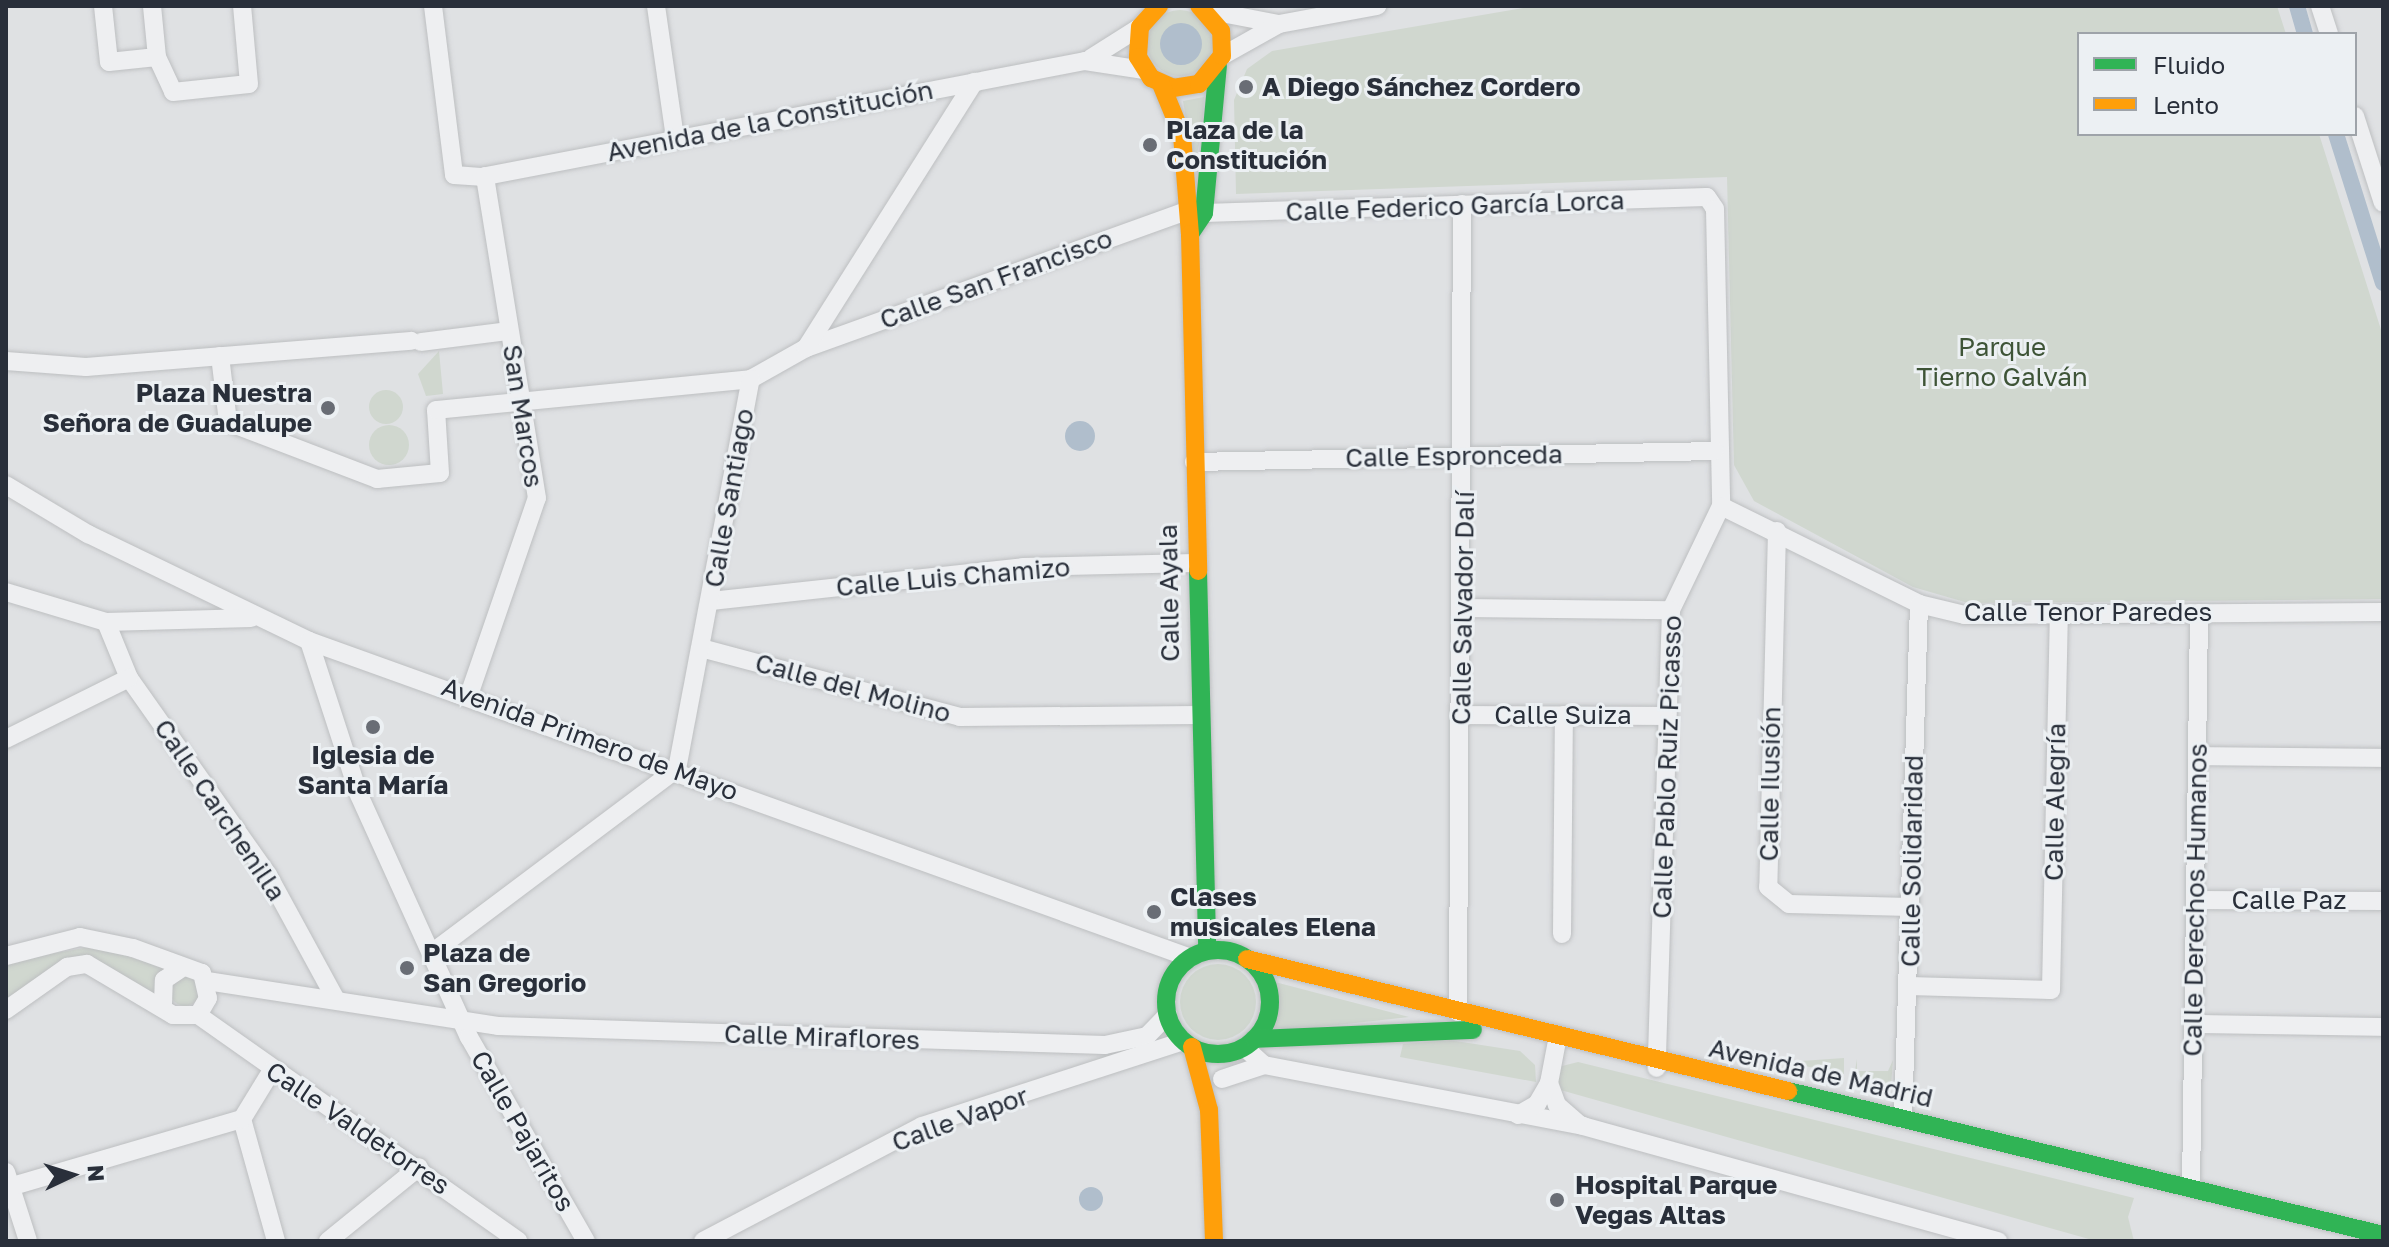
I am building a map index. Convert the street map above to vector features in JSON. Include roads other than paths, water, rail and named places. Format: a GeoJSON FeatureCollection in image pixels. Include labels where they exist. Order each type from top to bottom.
{"type":"FeatureCollection","features":[{"type":"Feature","properties":{"kind":"main road"},"geometry":{"type":"LineString","coordinates":[[1159,6],[1140,27],[1144,70],[1161,84],[1182,135],[1195,212]]}},
{"type":"Feature","properties":{"kind":"main road"},"geometry":{"type":"LineString","coordinates":[[1161,84],[1199,84],[1220,61],[1221,31],[1202,8]]}},
{"type":"Feature","properties":{"kind":"main road","name":"Calle Ayala"},"geometry":{"type":"LineString","coordinates":[[1190,953],[1204,930],[1190,234],[1220,61]]}},
{"type":"Feature","properties":{"kind":"main road"},"geometry":{"type":"LineString","coordinates":[[1209,1110],[1222,1079],[1246,1045],[1269,998],[1247,959],[1190,953],[1169,986],[1168,1014],[1188,1044],[1209,1110],[1214,1241]]}},
{"type":"Feature","properties":{"kind":"main road","name":"Avenida de Madrid"},"geometry":{"type":"LineString","coordinates":[[1247,959],[1458,1012],[1557,1043],[2359,1241]]}},
{"type":"Feature","properties":{"kind":"main road","name":"Avenida de Madrid"},"geometry":{"type":"LineString","coordinates":[[1246,1045],[1445,1027],[1557,1043]]}},
{"type":"Feature","properties":{"kind":"main road"},"geometry":{"type":"LineString","coordinates":[[1188,1044],[1218,1054],[1246,1045]]}},
{"type":"Feature","properties":{"kind":"main road","name":"Avenida de Madrid"},"geometry":{"type":"LineString","coordinates":[[1657,1067],[1903,1119],[2383,1235]]}},
{"type":"Feature","properties":{"kind":"street"},"geometry":{"type":"LineString","coordinates":[[103,6],[109,62],[157,57]]}},
{"type":"Feature","properties":{"kind":"street"},"geometry":{"type":"LineString","coordinates":[[152,6],[157,57],[173,92],[249,84],[242,6]]}},
{"type":"Feature","properties":{"kind":"street","name":"Avenida de la Constitución"},"geometry":{"type":"LineString","coordinates":[[433,6],[454,175],[485,176],[1085,61],[1144,70]]}},
{"type":"Feature","properties":{"kind":"street"},"geometry":{"type":"LineString","coordinates":[[656,6],[675,138]]}},
{"type":"Feature","properties":{"kind":"street"},"geometry":{"type":"LineString","coordinates":[[1220,61],[1279,24],[1377,6]]}},
{"type":"Feature","properties":{"kind":"street"},"geometry":{"type":"LineString","coordinates":[[2320,6],[2328,32]]}},
{"type":"Feature","properties":{"kind":"street"},"geometry":{"type":"LineString","coordinates":[[1202,8],[1279,24]]}},
{"type":"Feature","properties":{"kind":"street","name":"Avenida de la Constitución"},"geometry":{"type":"LineString","coordinates":[[1085,61],[1140,27]]}},
{"type":"Feature","properties":{"kind":"street","name":"Calle Santiago"},"geometry":{"type":"LineString","coordinates":[[677,769],[751,379],[806,348],[974,82]]}},
{"type":"Feature","properties":{"kind":"street"},"geometry":{"type":"LineString","coordinates":[[933,90],[957,109]]}},
{"type":"Feature","properties":{"kind":"street"},"geometry":{"type":"LineString","coordinates":[[2357,122],[2383,203]]}},
{"type":"Feature","properties":{"kind":"street","name":"San Marcos"},"geometry":{"type":"LineString","coordinates":[[469,695],[537,498],[485,176]]}},
{"type":"Feature","properties":{"kind":"street","name":"Calle Federico García Lorca"},"geometry":{"type":"LineString","coordinates":[[1195,212],[1707,197],[1715,209],[1715,451]]}},
{"type":"Feature","properties":{"kind":"street","name":"Calle Salvador Dalí"},"geometry":{"type":"LineString","coordinates":[[1458,1012],[1465,454],[1462,204]]}},
{"type":"Feature","properties":{"kind":"street","name":"Calle San Francisco"},"geometry":{"type":"LineString","coordinates":[[806,348],[1195,212]]}},
{"type":"Feature","properties":{"kind":"street"},"geometry":{"type":"LineString","coordinates":[[6,361],[86,367],[416,342],[508,331]]}},
{"type":"Feature","properties":{"kind":"street"},"geometry":{"type":"LineString","coordinates":[[220,356],[228,422],[377,479],[440,473],[436,410],[523,399],[751,379]]}},
{"type":"Feature","properties":{"kind":"street"},"geometry":{"type":"LineString","coordinates":[[1715,451],[1721,506]]}},
{"type":"Feature","properties":{"kind":"street","name":"Calle Espronceda"},"geometry":{"type":"LineString","coordinates":[[1194,462],[1715,451]]}},
{"type":"Feature","properties":{"kind":"street","name":"Avenida Primero de Mayo"},"geometry":{"type":"LineString","coordinates":[[6,485],[253,618],[309,641],[469,695],[1190,953]]}},
{"type":"Feature","properties":{"kind":"street","name":"Calle Tenor Paredes"},"geometry":{"type":"LineString","coordinates":[[1721,506],[1777,531],[1919,604],[1965,615],[2380,614]]}},
{"type":"Feature","properties":{"kind":"street","name":"Calle Pablo Ruiz Picasso"},"geometry":{"type":"LineString","coordinates":[[1657,1067],[1664,716],[1671,610],[1721,506]]}},
{"type":"Feature","properties":{"kind":"street","name":"Calle Ilusión"},"geometry":{"type":"LineString","coordinates":[[1777,531],[1768,887],[1789,904],[1910,907]]}},
{"type":"Feature","properties":{"kind":"street","name":"Calle Luis Chamizo"},"geometry":{"type":"LineString","coordinates":[[711,601],[1023,567],[1195,563]]}},
{"type":"Feature","properties":{"kind":"street"},"geometry":{"type":"LineString","coordinates":[[6,592],[106,622],[253,618]]}},
{"type":"Feature","properties":{"kind":"street","name":"Calle Solidaridad"},"geometry":{"type":"LineString","coordinates":[[1903,1119],[1919,604]]}},
{"type":"Feature","properties":{"kind":"street"},"geometry":{"type":"LineString","coordinates":[[1463,608],[1671,610]]}},
{"type":"Feature","properties":{"kind":"street","name":"Calle Derechos Humanos"},"geometry":{"type":"LineString","coordinates":[[2191,1188],[2199,613]]}},
{"type":"Feature","properties":{"kind":"street","name":"Calle Alegría"},"geometry":{"type":"LineString","coordinates":[[1909,986],[2051,990],[2059,614]]}},
{"type":"Feature","properties":{"kind":"street","name":"Calle Carchenilla"},"geometry":{"type":"LineString","coordinates":[[106,622],[129,678],[268,875],[335,998]]}},
{"type":"Feature","properties":{"kind":"street"},"geometry":{"type":"LineString","coordinates":[[309,641],[359,795],[466,1018]]}},
{"type":"Feature","properties":{"kind":"street","name":"Calle del Molino"},"geometry":{"type":"LineString","coordinates":[[701,648],[960,717],[1198,715]]}},
{"type":"Feature","properties":{"kind":"street"},"geometry":{"type":"LineString","coordinates":[[318,667],[333,649]]}},
{"type":"Feature","properties":{"kind":"street"},"geometry":{"type":"LineString","coordinates":[[6,739],[129,678]]}},
{"type":"Feature","properties":{"kind":"street","name":"Calle Suiza"},"geometry":{"type":"LineString","coordinates":[[1462,715],[1664,716]]}},
{"type":"Feature","properties":{"kind":"street"},"geometry":{"type":"LineString","coordinates":[[1562,934],[1564,715]]}},
{"type":"Feature","properties":{"kind":"street"},"geometry":{"type":"LineString","coordinates":[[2197,756],[2383,758]]}},
{"type":"Feature","properties":{"kind":"street"},"geometry":{"type":"LineString","coordinates":[[433,952],[677,769]]}},
{"type":"Feature","properties":{"kind":"street","name":"Calle Paz"},"geometry":{"type":"LineString","coordinates":[[2195,900],[2383,901]]}},
{"type":"Feature","properties":{"kind":"street"},"geometry":{"type":"LineString","coordinates":[[1190,953],[1189,947],[1204,930]]}},
{"type":"Feature","properties":{"kind":"street"},"geometry":{"type":"LineString","coordinates":[[6,956],[80,937],[204,977],[466,1018]]}},
{"type":"Feature","properties":{"kind":"street","name":"Calle Valdetorres"},"geometry":{"type":"LineString","coordinates":[[6,1010],[67,967],[87,964],[191,1016],[419,1167],[518,1241]]}},
{"type":"Feature","properties":{"kind":"street"},"geometry":{"type":"LineString","coordinates":[[163,1004],[164,980],[182,968]]}},
{"type":"Feature","properties":{"kind":"street"},"geometry":{"type":"LineString","coordinates":[[191,1016],[208,998],[204,977]]}},
{"type":"Feature","properties":{"kind":"street"},"geometry":{"type":"LineString","coordinates":[[434,1011],[452,990]]}},
{"type":"Feature","properties":{"kind":"street","name":"Calle Miraflores"},"geometry":{"type":"LineString","coordinates":[[466,1018],[498,1026],[1083,1045],[1147,1036],[1168,1014]]}},
{"type":"Feature","properties":{"kind":"street","name":"Calle Pajaritos"},"geometry":{"type":"LineString","coordinates":[[466,1018],[469,1037],[586,1241]]}},
{"type":"Feature","properties":{"kind":"street"},"geometry":{"type":"LineString","coordinates":[[2193,1024],[2383,1027]]}},
{"type":"Feature","properties":{"kind":"street"},"geometry":{"type":"LineString","coordinates":[[1518,1115],[1537,1104],[1549,1083],[1557,1043]]}},
{"type":"Feature","properties":{"kind":"street","name":"Calle Vapor"},"geometry":{"type":"LineString","coordinates":[[703,1241],[922,1126],[1188,1044]]}},
{"type":"Feature","properties":{"kind":"street"},"geometry":{"type":"LineString","coordinates":[[1083,1045],[1088,1076]]}},
{"type":"Feature","properties":{"kind":"street"},"geometry":{"type":"LineString","coordinates":[[1246,1045],[1264,1065]]}},
{"type":"Feature","properties":{"kind":"street"},"geometry":{"type":"LineString","coordinates":[[1156,1056],[1198,1071]]}},
{"type":"Feature","properties":{"kind":"street"},"geometry":{"type":"LineString","coordinates":[[1222,1079],[1264,1065],[1583,1126],[1998,1241]]}},
{"type":"Feature","properties":{"kind":"street"},"geometry":{"type":"LineString","coordinates":[[28,1241],[7,1182],[242,1119],[272,1070]]}},
{"type":"Feature","properties":{"kind":"street"},"geometry":{"type":"LineString","coordinates":[[1549,1083],[1557,1105],[1583,1126]]}},
{"type":"Feature","properties":{"kind":"street"},"geometry":{"type":"LineString","coordinates":[[242,1119],[276,1241]]}},
{"type":"Feature","properties":{"kind":"street"},"geometry":{"type":"LineString","coordinates":[[328,1241],[419,1167]]}},
{"type":"Feature","properties":{"kind":"water"},"geometry":{"type":"Polygon","coordinates":[[[1181,23],[1196,29],[1202,44],[1196,59],[1181,65],[1166,59],[1160,44],[1166,29],[1181,23]]]}},
{"type":"Feature","properties":{"kind":"water"},"geometry":{"type":"Polygon","coordinates":[[[1080,421],[1090,426],[1095,436],[1090,446],[1080,451],[1070,446],[1065,436],[1070,426],[1080,421]]]}},
{"type":"Feature","properties":{"kind":"water"},"geometry":{"type":"Polygon","coordinates":[[[1091,1187],[1100,1190],[1103,1199],[1100,1208],[1091,1211],[1082,1208],[1079,1199],[1082,1190],[1091,1187]]]}},
{"type":"Feature","properties":{"kind":"waterway"},"geometry":{"type":"LineString","coordinates":[[2297,6],[2304,32]]}},
{"type":"Feature","properties":{"kind":"waterway"},"geometry":{"type":"LineString","coordinates":[[2337,136],[2383,283]]}},
{"type":"Feature","properties":{"kind":"place","name":"A Diego Sánchez Cordero"},"geometry":{"type":"Point","coordinates":[1246,87]}},
{"type":"Feature","properties":{"kind":"place","name":"Plaza de la Constitución"},"geometry":{"type":"Point","coordinates":[1150,145]}},
{"type":"Feature","properties":{"kind":"place","name":"Plaza Nuestra Señora de Guadalupe"},"geometry":{"type":"Point","coordinates":[328,408]}},
{"type":"Feature","properties":{"kind":"place","name":"Iglesia de Santa María"},"geometry":{"type":"Point","coordinates":[373,727]}},
{"type":"Feature","properties":{"kind":"place","name":"Clases musicales Elena"},"geometry":{"type":"Point","coordinates":[1154,912]}},
{"type":"Feature","properties":{"kind":"place","name":"Plaza de San Gregorio"},"geometry":{"type":"Point","coordinates":[407,968]}},
{"type":"Feature","properties":{"kind":"place","name":"Hospital Parque Vegas Altas"},"geometry":{"type":"Point","coordinates":[1557,1200]}},
{"type":"Feature","properties":{"kind":"park label","name":"Parque Tierno Galván"},"geometry":{"type":"Point","coordinates":[2002,362]}}]}
